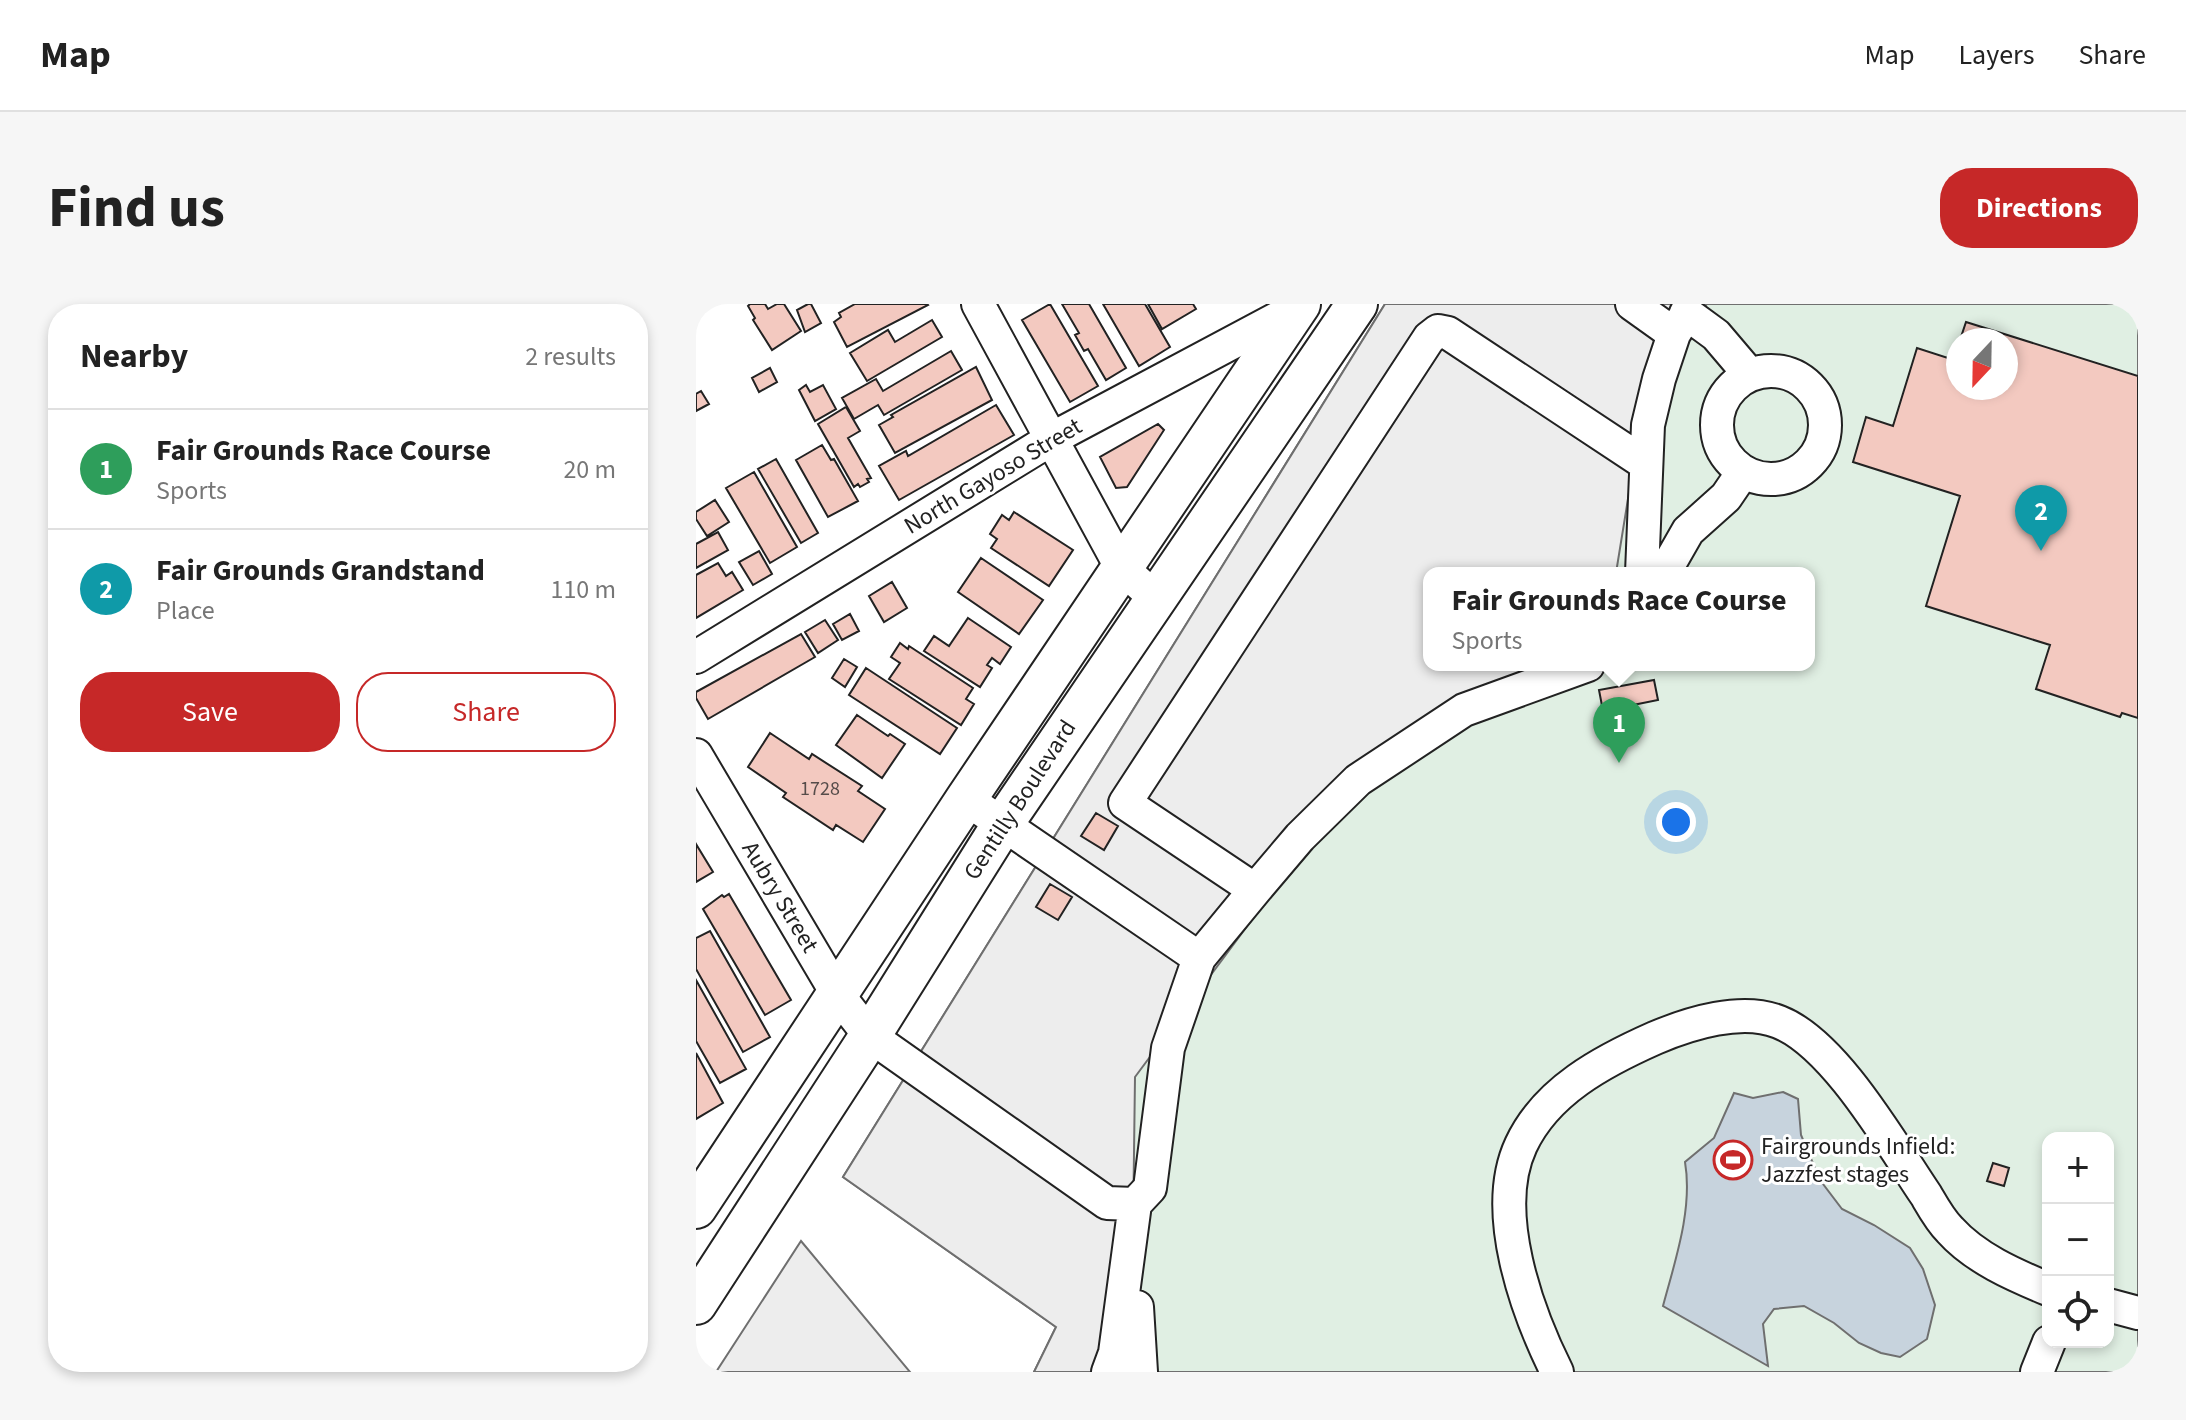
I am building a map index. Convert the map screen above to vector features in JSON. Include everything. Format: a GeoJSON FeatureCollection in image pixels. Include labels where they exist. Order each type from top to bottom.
{"type":"FeatureCollection","features":[{"type":"Feature","properties":{"kind":"main road","name":"Gentilly Boulevard"},"geometry":{"type":"LineString","coordinates":[[696,1304],[1002,825],[1357,304]]}},
{"type":"Feature","properties":{"kind":"main road","name":"Gentilly Boulevard"},"geometry":{"type":"LineString","coordinates":[[699,1198],[1299,306]]}},
{"type":"Feature","properties":{"kind":"street"},"geometry":{"type":"LineString","coordinates":[[978,304],[1121,567],[1155,598]]}},
{"type":"Feature","properties":{"kind":"street"},"geometry":{"type":"LineString","coordinates":[[1632,304],[1684,317],[1716,335],[1750,375]]}},
{"type":"Feature","properties":{"kind":"street","name":"North Gayoso Street"},"geometry":{"type":"LineString","coordinates":[[696,657],[1053,438],[1299,306]]}},
{"type":"Feature","properties":{"kind":"street"},"geometry":{"type":"LineString","coordinates":[[1642,567],[1648,425],[1659,379],[1684,317]]}},
{"type":"Feature","properties":{"kind":"street"},"geometry":{"type":"LineString","coordinates":[[1255,890],[1125,803],[1429,338],[1438,331],[1448,333],[1646,464]]}},
{"type":"Feature","properties":{"kind":"street"},"geometry":{"type":"LineString","coordinates":[[1773,370],[1791,374],[1806,383],[1818,397],[1825,413],[1826,431],[1821,449],[1810,464],[1795,474],[1778,479],[1760,478],[1743,472],[1729,460],[1720,444],[1717,427],[1719,409],[1726,393],[1750,375],[1773,370]]}},
{"type":"Feature","properties":{"kind":"street"},"geometry":{"type":"LineString","coordinates":[[1667,567],[1688,531],[1726,497],[1743,472]]}},
{"type":"Feature","properties":{"kind":"street"},"geometry":{"type":"LineString","coordinates":[[1108,1372],[1115,1353],[1135,1204],[1150,1188],[1168,1048],[1199,958],[1300,837],[1358,780],[1464,710],[1571,671]]}},
{"type":"Feature","properties":{"kind":"street","name":"Aubry Street"},"geometry":{"type":"LineString","coordinates":[[696,755],[838,995],[870,1036],[1107,1203],[1135,1204]]}},
{"type":"Feature","properties":{"kind":"street"},"geometry":{"type":"LineString","coordinates":[[966,799],[1199,958]]}},
{"type":"Feature","properties":{"kind":"street"},"geometry":{"type":"LineString","coordinates":[[1557,1372],[1538,1334],[1512,1239],[1511,1194],[1520,1146],[1537,1119],[1563,1090],[1593,1070],[1625,1051],[1675,1029],[1712,1020],[1745,1016],[1776,1020],[1800,1033],[1825,1056],[1863,1104],[1949,1230],[1978,1254],[2042,1286]]}},
{"type":"Feature","properties":{"kind":"street"},"geometry":{"type":"LineString","coordinates":[[1135,1204],[1141,1372]]}},
{"type":"Feature","properties":{"kind":"street"},"geometry":{"type":"LineString","coordinates":[[2114,1307],[2138,1313]]}},
{"type":"Feature","properties":{"kind":"street"},"geometry":{"type":"LineString","coordinates":[[2037,1372],[2047,1348]]}},
{"type":"Feature","properties":{"kind":"green space"},"geometry":{"type":"Polygon","coordinates":[[[1385,304],[2138,304],[2138,1372],[1034,1372],[1056,1327],[843,1177],[1385,304]]]}},
{"type":"Feature","properties":{"kind":"shaded area"},"geometry":{"type":"Polygon","coordinates":[[[1385,304],[1707,304],[1650,363],[1617,567],[1423,567],[1423,671],[1540,671],[1323,824],[1135,1077],[1132,1305],[1150,1372],[1034,1372],[1056,1327],[843,1177],[1385,304]]]}},
{"type":"Feature","properties":{"kind":"shaded area"},"geometry":{"type":"Polygon","coordinates":[[[1783,1092],[1798,1099],[1801,1135],[1820,1180],[1842,1209],[1910,1248],[1923,1269],[1935,1305],[1927,1339],[1900,1357],[1859,1343],[1834,1323],[1804,1306],[1774,1309],[1763,1324],[1768,1366],[1663,1306],[1685,1216],[1685,1162],[1714,1138],[1734,1093],[1753,1098],[1783,1092]]]}},
{"type":"Feature","properties":{"kind":"shaded area"},"geometry":{"type":"Polygon","coordinates":[[[801,1241],[910,1372],[716,1372],[801,1241]]]}},
{"type":"Feature","properties":{"kind":"building"},"geometry":{"type":"Polygon","coordinates":[[[750,304],[765,304],[768,309],[784,304],[801,331],[772,350],[753,320],[750,304]]]}},
{"type":"Feature","properties":{"kind":"building"},"geometry":{"type":"Polygon","coordinates":[[[811,304],[821,323],[805,332],[797,310],[811,304]]]}},
{"type":"Feature","properties":{"kind":"building"},"geometry":{"type":"Polygon","coordinates":[[[855,304],[928,305],[847,347],[834,322],[841,317],[839,313],[855,304]]]}},
{"type":"Feature","properties":{"kind":"building"},"geometry":{"type":"Polygon","coordinates":[[[1050,304],[1098,386],[1070,402],[1022,320],[1050,304]]]}},
{"type":"Feature","properties":{"kind":"building"},"geometry":{"type":"Polygon","coordinates":[[[1062,304],[1089,304],[1126,368],[1106,380],[1088,349],[1084,351],[1075,335],[1079,333],[1062,304]]]}},
{"type":"Feature","properties":{"kind":"building"},"geometry":{"type":"Polygon","coordinates":[[[1103,304],[1145,304],[1170,347],[1139,366],[1103,304]]]}},
{"type":"Feature","properties":{"kind":"building"},"geometry":{"type":"Polygon","coordinates":[[[1148,304],[1193,304],[1196,309],[1162,329],[1148,304]]]}},
{"type":"Feature","properties":{"kind":"building"},"geometry":{"type":"Polygon","coordinates":[[[932,320],[942,337],[867,381],[850,353],[888,330],[895,342],[932,320]]]}},
{"type":"Feature","properties":{"kind":"building"},"geometry":{"type":"Polygon","coordinates":[[[1966,322],[1985,328],[1964,328],[1966,322]]]}},
{"type":"Feature","properties":{"kind":"building"},"geometry":{"type":"Polygon","coordinates":[[[2018,338],[2138,376],[2138,718],[2122,713],[2120,717],[2036,689],[2050,645],[1926,606],[1960,496],[1853,462],[1866,417],[1893,426],[1917,348],[1946,357],[1946,400],[2018,400],[2018,338]]]}},
{"type":"Feature","properties":{"kind":"building"},"geometry":{"type":"Polygon","coordinates":[[[951,351],[962,370],[884,415],[878,405],[854,419],[842,398],[876,379],[883,391],[951,351]]]}},
{"type":"Feature","properties":{"kind":"building"},"geometry":{"type":"Polygon","coordinates":[[[976,367],[992,400],[895,453],[879,425],[893,417],[891,415],[976,367]]]}},
{"type":"Feature","properties":{"kind":"building"},"geometry":{"type":"Polygon","coordinates":[[[770,368],[777,382],[759,392],[752,378],[770,368]]]}},
{"type":"Feature","properties":{"kind":"building"},"geometry":{"type":"Polygon","coordinates":[[[806,385],[810,392],[823,385],[836,409],[815,421],[799,390],[806,385]]]}},
{"type":"Feature","properties":{"kind":"building"},"geometry":{"type":"Polygon","coordinates":[[[701,391],[709,404],[696,411],[696,394],[701,391]]]}},
{"type":"Feature","properties":{"kind":"building"},"geometry":{"type":"Polygon","coordinates":[[[996,405],[1014,435],[899,500],[879,466],[906,451],[908,456],[996,405]]]}},
{"type":"Feature","properties":{"kind":"building"},"geometry":{"type":"Polygon","coordinates":[[[846,407],[860,431],[848,438],[871,478],[860,487],[858,484],[854,487],[818,424],[846,407]]]}},
{"type":"Feature","properties":{"kind":"building"},"geometry":{"type":"Polygon","coordinates":[[[1158,424],[1164,430],[1127,487],[1116,488],[1100,457],[1158,424]]]}},
{"type":"Feature","properties":{"kind":"building"},"geometry":{"type":"Polygon","coordinates":[[[822,445],[831,460],[834,459],[858,501],[828,517],[796,460],[822,445]]]}},
{"type":"Feature","properties":{"kind":"building"},"geometry":{"type":"Polygon","coordinates":[[[776,459],[818,533],[801,543],[758,469],[776,459]]]}},
{"type":"Feature","properties":{"kind":"building"},"geometry":{"type":"Polygon","coordinates":[[[754,472],[797,547],[770,563],[726,488],[754,472]]]}},
{"type":"Feature","properties":{"kind":"building"},"geometry":{"type":"Polygon","coordinates":[[[715,500],[729,522],[707,536],[696,519],[696,512],[715,500]]]}},
{"type":"Feature","properties":{"kind":"building"},"geometry":{"type":"Polygon","coordinates":[[[1014,512],[1073,550],[1049,586],[991,548],[997,539],[990,534],[1002,515],[1009,520],[1014,512]]]}},
{"type":"Feature","properties":{"kind":"building"},"geometry":{"type":"Polygon","coordinates":[[[718,532],[728,550],[696,568],[696,544],[718,532]]]}},
{"type":"Feature","properties":{"kind":"building"},"geometry":{"type":"Polygon","coordinates":[[[759,551],[772,574],[753,585],[739,562],[759,551]]]}},
{"type":"Feature","properties":{"kind":"building"},"geometry":{"type":"Polygon","coordinates":[[[981,558],[1043,600],[1019,634],[958,592],[981,558]]]}},
{"type":"Feature","properties":{"kind":"building"},"geometry":{"type":"Polygon","coordinates":[[[718,563],[726,576],[732,572],[743,590],[696,618],[696,575],[718,563]]]}},
{"type":"Feature","properties":{"kind":"building"},"geometry":{"type":"Polygon","coordinates":[[[892,582],[907,608],[884,622],[869,596],[892,582]]]}},
{"type":"Feature","properties":{"kind":"building"},"geometry":{"type":"Polygon","coordinates":[[[850,614],[859,631],[842,640],[833,624],[850,614]]]}},
{"type":"Feature","properties":{"kind":"building"},"geometry":{"type":"Polygon","coordinates":[[[968,618],[1011,647],[1000,664],[992,658],[987,665],[992,668],[980,687],[924,651],[934,636],[949,646],[968,618]]]}},
{"type":"Feature","properties":{"kind":"building"},"geometry":{"type":"Polygon","coordinates":[[[825,620],[838,640],[818,653],[805,632],[825,620]]]}},
{"type":"Feature","properties":{"kind":"building"},"geometry":{"type":"Polygon","coordinates":[[[801,634],[815,657],[708,719],[696,698],[696,692],[801,634]]]}},
{"type":"Feature","properties":{"kind":"building"},"geometry":{"type":"Polygon","coordinates":[[[900,643],[973,688],[966,699],[974,704],[961,725],[889,679],[900,663],[891,657],[900,643]]]}},
{"type":"Feature","properties":{"kind":"building"},"geometry":{"type":"Polygon","coordinates":[[[844,659],[857,667],[845,687],[832,678],[844,659]]]}},
{"type":"Feature","properties":{"kind":"building"},"geometry":{"type":"Polygon","coordinates":[[[866,668],[957,728],[940,754],[849,695],[866,668]]]}},
{"type":"Feature","properties":{"kind":"building"},"geometry":{"type":"Polygon","coordinates":[[[1654,680],[1658,700],[1603,711],[1599,690],[1654,680]]]}},
{"type":"Feature","properties":{"kind":"building"},"geometry":{"type":"Polygon","coordinates":[[[857,715],[905,744],[882,778],[836,745],[857,715]]]}},
{"type":"Feature","properties":{"kind":"building"},"geometry":{"type":"Polygon","coordinates":[[[770,733],[809,759],[812,754],[862,786],[858,791],[885,809],[863,842],[836,825],[833,830],[783,797],[786,793],[748,767],[770,733]]]}},
{"type":"Feature","properties":{"kind":"building"},"geometry":{"type":"Polygon","coordinates":[[[1096,813],[1118,826],[1104,850],[1081,836],[1096,813]]]}},
{"type":"Feature","properties":{"kind":"building"},"geometry":{"type":"Polygon","coordinates":[[[696,844],[713,872],[696,882],[696,844]]]}},
{"type":"Feature","properties":{"kind":"building"},"geometry":{"type":"Polygon","coordinates":[[[1050,884],[1072,897],[1058,920],[1036,907],[1050,884]]]}},
{"type":"Feature","properties":{"kind":"building"},"geometry":{"type":"Polygon","coordinates":[[[729,894],[791,1000],[765,1015],[703,909],[722,895],[729,894]]]}},
{"type":"Feature","properties":{"kind":"building"},"geometry":{"type":"Polygon","coordinates":[[[710,931],[770,1037],[743,1052],[696,969],[696,938],[710,931]]]}},
{"type":"Feature","properties":{"kind":"building"},"geometry":{"type":"Polygon","coordinates":[[[696,980],[746,1069],[720,1083],[696,1041],[696,980]]]}},
{"type":"Feature","properties":{"kind":"building"},"geometry":{"type":"Polygon","coordinates":[[[696,1053],[723,1103],[696,1119],[696,1053]]]}},
{"type":"Feature","properties":{"kind":"building"},"geometry":{"type":"Polygon","coordinates":[[[1731,1151],[1741,1155],[1742,1165],[1734,1171],[1724,1168],[1723,1157],[1731,1151]]]}},
{"type":"Feature","properties":{"kind":"building"},"geometry":{"type":"Polygon","coordinates":[[[1993,1163],[2009,1168],[2004,1186],[1987,1181],[1993,1163]]]}},
{"type":"Feature","properties":{"kind":"place","name":"Fair Grounds Grandstand"},"geometry":{"type":"Point","coordinates":[2041,551]}},
{"type":"Feature","properties":{"kind":"place","name":"Fair Grounds Race Course"},"geometry":{"type":"Point","coordinates":[1619,763]}},
{"type":"Feature","properties":{"kind":"place","name":"Fairgrounds Infield: Jazzfest stages"},"geometry":{"type":"Point","coordinates":[1733,1160]}}]}
